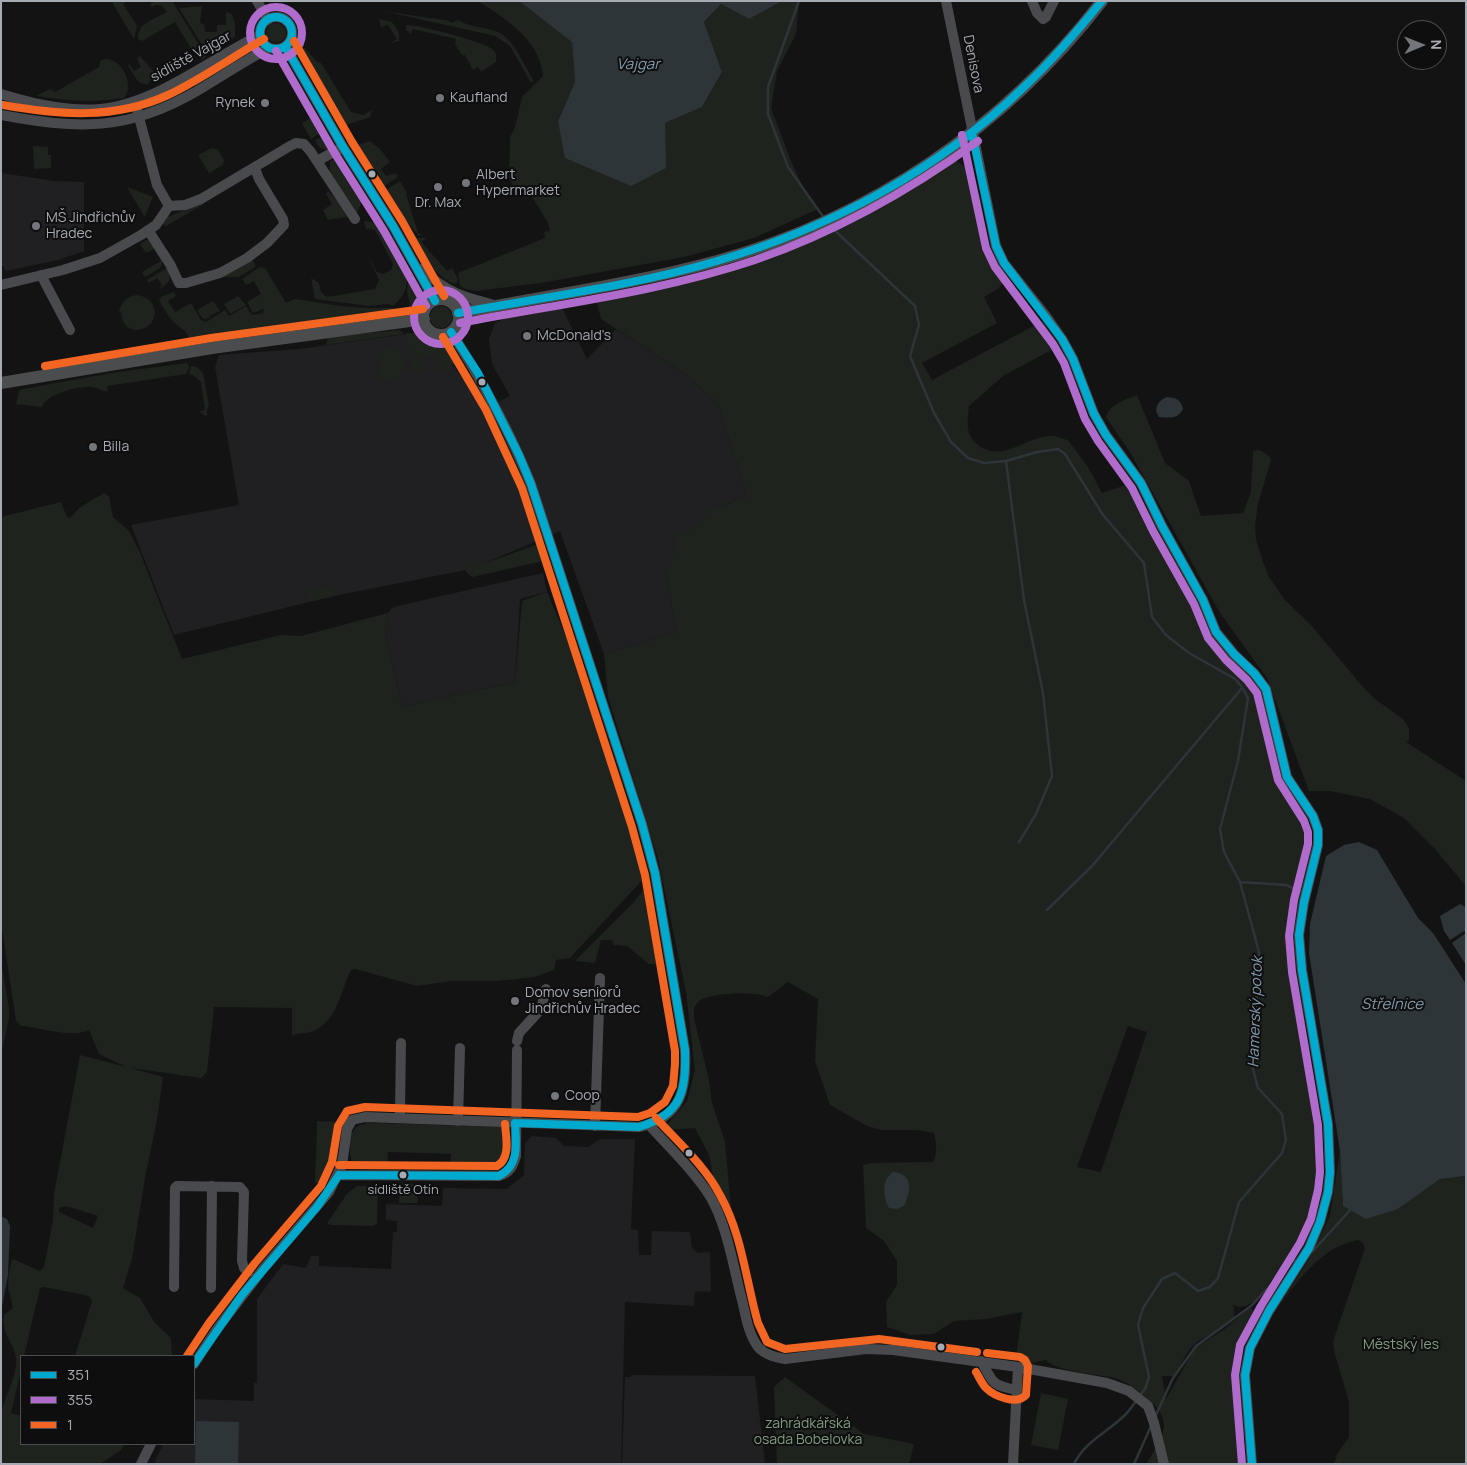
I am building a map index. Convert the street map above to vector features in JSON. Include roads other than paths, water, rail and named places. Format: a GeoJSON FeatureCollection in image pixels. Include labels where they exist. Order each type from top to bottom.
{"type":"FeatureCollection","features":[{"type":"Feature","properties":{"kind":"main road"},"geometry":{"type":"LineString","coordinates":[[458,313],[679,271],[744,253],[809,229],[845,212],[903,181],[972,133],[1034,78],[1072,38],[1102,1]]}},
{"type":"Feature","properties":{"kind":"main road"},"geometry":{"type":"LineString","coordinates":[[445,300],[454,304],[458,313],[458,322],[451,332],[441,335],[431,332],[425,324],[426,308],[435,301],[445,300]]}},
{"type":"Feature","properties":{"kind":"main road"},"geometry":{"type":"LineString","coordinates":[[1,383],[212,348],[424,319]]}},
{"type":"Feature","properties":{"kind":"street"},"geometry":{"type":"LineString","coordinates":[[257,1],[268,20]]}},
{"type":"Feature","properties":{"kind":"street","name":"Denisova"},"geometry":{"type":"LineString","coordinates":[[946,1],[996,246],[1004,263],[1062,339],[1073,359],[1094,414],[1106,435],[1141,483],[1162,526],[1203,600],[1216,632],[1234,654],[1254,673],[1266,689],[1287,777],[1313,816],[1318,830],[1318,845],[1304,902],[1299,935],[1302,970],[1328,1124],[1330,1172],[1328,1192],[1320,1222],[1309,1248],[1269,1311],[1250,1348],[1245,1375],[1252,1464]]}},
{"type":"Feature","properties":{"kind":"street"},"geometry":{"type":"LineString","coordinates":[[1032,1],[1037,13],[1043,19],[1046,17],[1054,1]]}},
{"type":"Feature","properties":{"kind":"street"},"geometry":{"type":"LineString","coordinates":[[280,18],[289,24],[292,35],[290,41],[285,46],[277,49],[269,48],[262,41],[260,35],[263,25],[268,20],[280,18]]}},
{"type":"Feature","properties":{"kind":"street","name":"sídliště Vajgar"},"geometry":{"type":"LineString","coordinates":[[1,94],[24,101],[73,109],[105,108],[134,102],[185,77],[260,35]]}},
{"type":"Feature","properties":{"kind":"street"},"geometry":{"type":"LineString","coordinates":[[285,46],[415,264],[435,301]]}},
{"type":"Feature","properties":{"kind":"street"},"geometry":{"type":"LineString","coordinates":[[1,114],[41,122],[72,125],[120,122],[172,104],[196,92],[269,48]]}},
{"type":"Feature","properties":{"kind":"street"},"geometry":{"type":"LineString","coordinates":[[134,102],[157,185],[169,206]]}},
{"type":"Feature","properties":{"kind":"street"},"geometry":{"type":"LineString","coordinates":[[169,206],[185,205],[201,199],[271,157],[296,144],[304,144],[355,219]]}},
{"type":"Feature","properties":{"kind":"street"},"geometry":{"type":"LineString","coordinates":[[317,161],[343,146]]}},
{"type":"Feature","properties":{"kind":"street"},"geometry":{"type":"LineString","coordinates":[[148,230],[170,264],[179,283],[186,283],[220,273],[247,258],[267,243],[284,225],[283,219],[259,179],[255,168]]}},
{"type":"Feature","properties":{"kind":"street"},"geometry":{"type":"LineString","coordinates":[[1,285],[64,270],[100,258],[156,224],[169,206]]}},
{"type":"Feature","properties":{"kind":"street"},"geometry":{"type":"LineString","coordinates":[[415,264],[436,282],[457,295],[498,305]]}},
{"type":"Feature","properties":{"kind":"street"},"geometry":{"type":"LineString","coordinates":[[41,275],[70,330]]}},
{"type":"Feature","properties":{"kind":"street"},"geometry":{"type":"LineString","coordinates":[[195,1362],[217,1329],[263,1269],[329,1192],[339,1175],[344,1158],[347,1129],[352,1120],[365,1117],[639,1127],[649,1125],[662,1118],[672,1109],[679,1100],[685,1085],[685,1050],[655,873],[642,824],[531,484],[496,406],[483,386],[478,373],[451,332]]}},
{"type":"Feature","properties":{"kind":"street"},"geometry":{"type":"LineString","coordinates":[[595,1126],[600,978]]}},
{"type":"Feature","properties":{"kind":"street"},"geometry":{"type":"LineString","coordinates":[[339,1175],[499,1176],[506,1174],[514,1165],[516,1156],[517,1046],[519,1034],[541,1009],[546,989]]}},
{"type":"Feature","properties":{"kind":"street"},"geometry":{"type":"LineString","coordinates":[[400,1113],[401,1043]]}},
{"type":"Feature","properties":{"kind":"street"},"geometry":{"type":"LineString","coordinates":[[458,1121],[460,1048]]}},
{"type":"Feature","properties":{"kind":"street"},"geometry":{"type":"LineString","coordinates":[[649,1125],[711,1198],[727,1240],[749,1328],[755,1342],[762,1351],[775,1358],[785,1359],[879,1349],[981,1361],[1107,1383],[1129,1391],[1148,1406],[1164,1464]]}},
{"type":"Feature","properties":{"kind":"street"},"geometry":{"type":"LineString","coordinates":[[174,1287],[175,1188],[177,1186],[240,1187],[244,1192],[242,1261],[244,1268],[248,1272]]}},
{"type":"Feature","properties":{"kind":"street"},"geometry":{"type":"LineString","coordinates":[[211,1288],[212,1186]]}},
{"type":"Feature","properties":{"kind":"street"},"geometry":{"type":"LineString","coordinates":[[981,1361],[992,1383],[999,1387],[1017,1390]]}},
{"type":"Feature","properties":{"kind":"street"},"geometry":{"type":"LineString","coordinates":[[1013,1464],[1018,1367]]}},
{"type":"Feature","properties":{"kind":"street"},"geometry":{"type":"LineString","coordinates":[[141,1464],[150,1445]]}},
{"type":"Feature","properties":{"kind":"water","name":"Vajgar"},"geometry":{"type":"Polygon","coordinates":[[[519,1],[782,1],[749,19],[721,4],[704,22],[722,72],[702,107],[665,123],[666,168],[631,186],[565,158],[558,121],[575,82],[572,42],[519,1]]]}},
{"type":"Feature","properties":{"kind":"water"},"geometry":{"type":"Polygon","coordinates":[[[1167,397],[1178,400],[1181,403],[1183,409],[1179,415],[1170,418],[1159,417],[1156,411],[1157,406],[1167,397]]]}},
{"type":"Feature","properties":{"kind":"water","name":"Střelnice"},"geometry":{"type":"Polygon","coordinates":[[[1359,842],[1377,850],[1418,918],[1433,933],[1466,984],[1466,1176],[1440,1179],[1398,1209],[1366,1219],[1343,1206],[1340,1151],[1309,953],[1310,924],[1326,856],[1344,845],[1359,842]]]}},
{"type":"Feature","properties":{"kind":"water"},"geometry":{"type":"Polygon","coordinates":[[[1460,904],[1466,907],[1466,930],[1450,940],[1444,931],[1440,916],[1460,904]]]}},
{"type":"Feature","properties":{"kind":"water"},"geometry":{"type":"Polygon","coordinates":[[[1466,933],[1466,965],[1452,943],[1466,933]]]}},
{"type":"Feature","properties":{"kind":"water"},"geometry":{"type":"Polygon","coordinates":[[[893,1172],[905,1176],[909,1184],[904,1206],[897,1209],[889,1208],[884,1194],[886,1180],[893,1172]]]}},
{"type":"Feature","properties":{"kind":"water"},"geometry":{"type":"Polygon","coordinates":[[[1,1216],[7,1219],[10,1226],[8,1275],[1,1312],[1,1216]]]}},
{"type":"Feature","properties":{"kind":"water"},"geometry":{"type":"Polygon","coordinates":[[[196,1421],[239,1422],[238,1464],[195,1464],[196,1421]]]}},
{"type":"Feature","properties":{"kind":"waterway","name":"Hamerský potok"},"geometry":{"type":"LineString","coordinates":[[799,1],[768,87],[768,114],[788,167],[824,218]]}},
{"type":"Feature","properties":{"kind":"waterway","name":"Hamerský potok"},"geometry":{"type":"LineString","coordinates":[[829,225],[915,306],[919,325],[910,356],[934,413],[951,442],[968,458],[984,463],[1006,461],[1037,452],[1058,449],[1065,454],[1103,515],[1144,563],[1152,617],[1166,635],[1189,653],[1235,679],[1248,698],[1238,761],[1220,829],[1224,852],[1240,882],[1259,952],[1253,1069],[1258,1088],[1282,1114],[1286,1140],[1282,1153],[1239,1202],[1218,1278],[1210,1287],[1198,1291],[1175,1273],[1162,1279],[1143,1308],[1138,1325],[1149,1377],[1145,1389],[1140,1395]]}},
{"type":"Feature","properties":{"kind":"waterway"},"geometry":{"type":"LineString","coordinates":[[1006,461],[1024,600],[1043,693],[1052,776],[1036,814],[1019,842]]}},
{"type":"Feature","properties":{"kind":"waterway"},"geometry":{"type":"LineString","coordinates":[[1047,910],[1092,866],[1242,688]]}},
{"type":"Feature","properties":{"kind":"waterway"},"geometry":{"type":"LineString","coordinates":[[1240,882],[1286,885],[1304,893]]}},
{"type":"Feature","properties":{"kind":"waterway"},"geometry":{"type":"LineString","coordinates":[[1312,1252],[1352,1208]]}},
{"type":"Feature","properties":{"kind":"waterway"},"geometry":{"type":"LineString","coordinates":[[1155,1417],[1173,1378],[1196,1346],[1251,1306],[1292,1262],[1298,1259]]}},
{"type":"Feature","properties":{"kind":"waterway","name":"Hamerský potok"},"geometry":{"type":"LineString","coordinates":[[1074,1464],[1084,1449],[1125,1415],[1137,1400]]}},
{"type":"Feature","properties":{"kind":"waterway"},"geometry":{"type":"LineString","coordinates":[[1134,1464],[1151,1426]]}},
{"type":"Feature","properties":{"kind":"place","name":"Kaufland"},"geometry":{"type":"Point","coordinates":[440,98]}},
{"type":"Feature","properties":{"kind":"place","name":"Rynek"},"geometry":{"type":"Point","coordinates":[265,103]}},
{"type":"Feature","properties":{"kind":"place","name":"Albert Hypermarket"},"geometry":{"type":"Point","coordinates":[466,183]}},
{"type":"Feature","properties":{"kind":"place","name":"Dr. Max"},"geometry":{"type":"Point","coordinates":[438,187]}},
{"type":"Feature","properties":{"kind":"place","name":"MŠ Jindřichův Hradec"},"geometry":{"type":"Point","coordinates":[36,226]}},
{"type":"Feature","properties":{"kind":"place","name":"McDonald's"},"geometry":{"type":"Point","coordinates":[527,336]}},
{"type":"Feature","properties":{"kind":"place","name":"Billa"},"geometry":{"type":"Point","coordinates":[93,447]}},
{"type":"Feature","properties":{"kind":"place","name":"Domov seniorů Jindřichův Hradec"},"geometry":{"type":"Point","coordinates":[515,1001]}},
{"type":"Feature","properties":{"kind":"place","name":"Coop"},"geometry":{"type":"Point","coordinates":[555,1096]}},
{"type":"Feature","properties":{"kind":"place","name":"sídliště Otín"},"geometry":{"type":"Point","coordinates":[403,1175]}},
{"type":"Feature","properties":{"kind":"park label","name":"Městský les"},"geometry":{"type":"Point","coordinates":[1401,1345]}},
{"type":"Feature","properties":{"kind":"park label","name":"zahrádkářská osada Bobelovka"},"geometry":{"type":"Point","coordinates":[808,1432]}}]}
